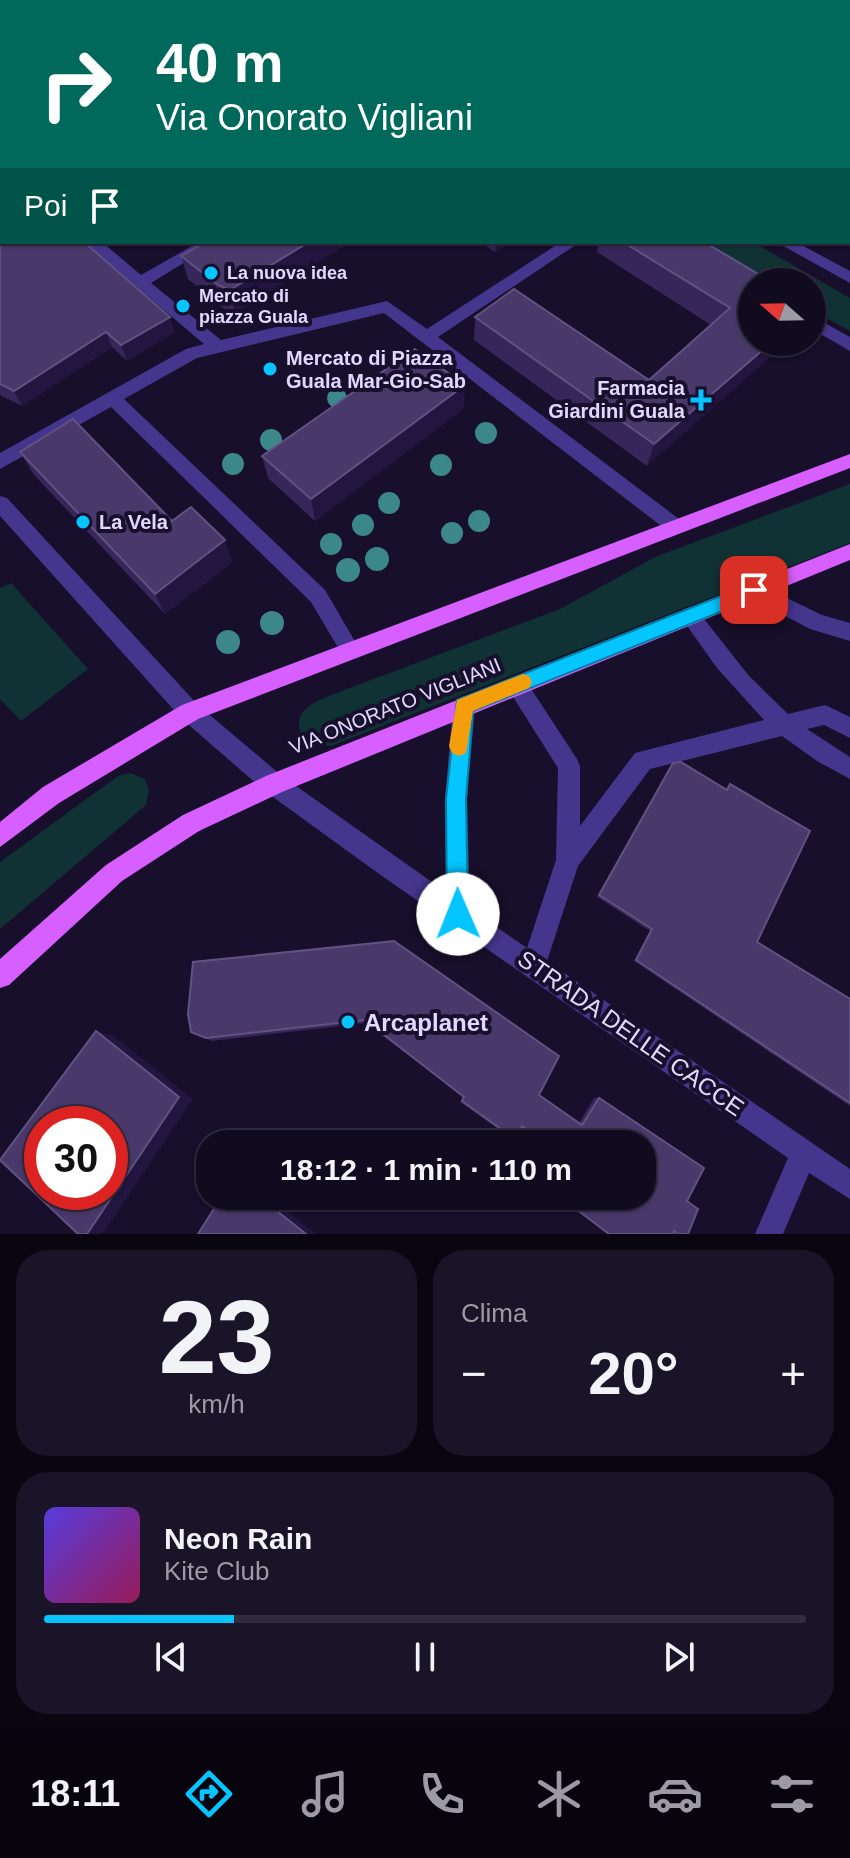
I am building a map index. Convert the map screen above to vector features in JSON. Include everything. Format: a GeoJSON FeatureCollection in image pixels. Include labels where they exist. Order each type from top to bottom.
{"type":"FeatureCollection","features":[{"type":"Feature","properties":{"kind":"main road"},"geometry":{"type":"LineString","coordinates":[[0,836],[51,795],[190,712],[850,461]]}},
{"type":"Feature","properties":{"kind":"main road","name":"VIA ONORATO VIGLIANI"},"geometry":{"type":"LineString","coordinates":[[0,976],[114,873],[191,823],[274,784],[850,552]]}},
{"type":"Feature","properties":{"kind":"street"},"geometry":{"type":"LineString","coordinates":[[94,244],[216,345]]}},
{"type":"Feature","properties":{"kind":"street"},"geometry":{"type":"LineString","coordinates":[[140,282],[206,244]]}},
{"type":"Feature","properties":{"kind":"street"},"geometry":{"type":"LineString","coordinates":[[426,337],[569,244]]}},
{"type":"Feature","properties":{"kind":"street"},"geometry":{"type":"LineString","coordinates":[[788,244],[850,278]]}},
{"type":"Feature","properties":{"kind":"street"},"geometry":{"type":"LineString","coordinates":[[0,462],[192,353],[387,307],[676,527]]}},
{"type":"Feature","properties":{"kind":"street"},"geometry":{"type":"LineString","coordinates":[[826,330],[850,345]]}},
{"type":"Feature","properties":{"kind":"street"},"geometry":{"type":"LineString","coordinates":[[111,397],[318,596],[350,650]]}},
{"type":"Feature","properties":{"kind":"street","name":"STRADA DELLE CACCE"},"geometry":{"type":"LineString","coordinates":[[0,503],[190,712],[274,784],[850,1185]]}},
{"type":"Feature","properties":{"kind":"street"},"geometry":{"type":"LineString","coordinates":[[754,590],[817,623],[850,632]]}},
{"type":"Feature","properties":{"kind":"street"},"geometry":{"type":"LineString","coordinates":[[690,616],[721,661],[781,725],[850,769]]}},
{"type":"Feature","properties":{"kind":"street"},"geometry":{"type":"LineString","coordinates":[[517,685],[569,766],[568,860],[533,966]]}},
{"type":"Feature","properties":{"kind":"street"},"geometry":{"type":"LineString","coordinates":[[458,914],[456,799],[464,706]]}},
{"type":"Feature","properties":{"kind":"street"},"geometry":{"type":"LineString","coordinates":[[568,860],[643,760],[825,715],[850,728]]}},
{"type":"Feature","properties":{"kind":"street"},"geometry":{"type":"LineString","coordinates":[[769,1234],[804,1153]]}},
{"type":"Feature","properties":{"kind":"green space"},"geometry":{"type":"Polygon","coordinates":[[[698,244],[756,244],[798,268],[740,268],[698,244]]]}},
{"type":"Feature","properties":{"kind":"green space"},"geometry":{"type":"Polygon","coordinates":[[[826,284],[850,298],[850,331],[826,318],[826,284]]]}},
{"type":"Feature","properties":{"kind":"green space"},"geometry":{"type":"Polygon","coordinates":[[[850,484],[850,543],[331,746],[314,745],[302,739],[299,729],[301,715],[323,699],[560,609],[655,557],[850,484]]]}},
{"type":"Feature","properties":{"kind":"green space"},"geometry":{"type":"Polygon","coordinates":[[[11,583],[88,669],[21,721],[0,699],[0,588],[11,583]]]}},
{"type":"Feature","properties":{"kind":"green space"},"geometry":{"type":"Polygon","coordinates":[[[130,773],[145,779],[149,790],[146,805],[0,929],[0,862],[118,776],[130,773]]]}},
{"type":"Feature","properties":{"kind":"building"},"geometry":{"type":"Polygon","coordinates":[[[0,244],[86,244],[170,317],[121,345],[106,332],[14,391],[0,384],[0,244]]]}},
{"type":"Feature","properties":{"kind":"building"},"geometry":{"type":"Polygon","coordinates":[[[202,244],[306,244],[230,290],[218,285],[181,256],[202,244]]]}},
{"type":"Feature","properties":{"kind":"building"},"geometry":{"type":"Polygon","coordinates":[[[626,244],[707,244],[748,268],[738,268],[738,356],[756,356],[654,444],[475,317],[514,289],[649,380],[730,308],[626,244]]]}},
{"type":"Feature","properties":{"kind":"building"},"geometry":{"type":"Polygon","coordinates":[[[415,349],[465,385],[311,499],[262,456],[415,349]]]}},
{"type":"Feature","properties":{"kind":"building"},"geometry":{"type":"Polygon","coordinates":[[[73,419],[172,521],[191,507],[225,540],[155,594],[20,452],[73,419]]]}},
{"type":"Feature","properties":{"kind":"building"},"geometry":{"type":"Polygon","coordinates":[[[681,762],[727,790],[730,784],[810,831],[757,942],[850,999],[850,1103],[636,960],[652,929],[599,895],[673,763],[681,762]]]}},
{"type":"Feature","properties":{"kind":"building","name":"Arcaplanet"},"geometry":{"type":"Polygon","coordinates":[[[394,941],[559,1056],[539,1095],[582,1125],[599,1098],[647,1130],[527,1130],[522,1126],[520,1130],[502,1130],[462,1101],[464,1097],[365,1020],[206,1038],[191,1032],[188,1014],[193,962],[394,941]]]}},
{"type":"Feature","properties":{"kind":"building"},"geometry":{"type":"Polygon","coordinates":[[[96,1031],[179,1097],[128,1173],[128,1106],[40,1106],[96,1031]]]}},
{"type":"Feature","properties":{"kind":"building"},"geometry":{"type":"Polygon","coordinates":[[[24,1128],[24,1183],[0,1160],[24,1128]]]}},
{"type":"Feature","properties":{"kind":"building","name":"Arcaplanet"},"geometry":{"type":"Polygon","coordinates":[[[656,1136],[704,1168],[687,1201],[698,1209],[688,1234],[674,1231],[673,1234],[609,1234],[577,1210],[656,1210],[656,1136]]]}},
{"type":"Feature","properties":{"kind":"building"},"geometry":{"type":"Polygon","coordinates":[[[53,1210],[103,1210],[87,1234],[78,1234],[53,1210]]]}},
{"type":"Feature","properties":{"kind":"building"},"geometry":{"type":"Polygon","coordinates":[[[213,1210],[276,1210],[306,1234],[198,1234],[213,1210]]]}},
{"type":"Feature","properties":{"kind":"slow traffic"},"geometry":{"type":"LineString","coordinates":[[459,746],[464,706],[523,682]]}},
{"type":"Feature","properties":{"kind":"place","name":"La nuova idea"},"geometry":{"type":"Point","coordinates":[211,273]}},
{"type":"Feature","properties":{"kind":"place","name":"Mercato di piazza Guala"},"geometry":{"type":"Point","coordinates":[183,306]}},
{"type":"Feature","properties":{"kind":"place","name":"Mercato di Piazza Guala Mar-Gio-Sab"},"geometry":{"type":"Point","coordinates":[270,369]}},
{"type":"Feature","properties":{"kind":"place","name":"Farmacia Giardini Guala"},"geometry":{"type":"Point","coordinates":[701,400]}},
{"type":"Feature","properties":{"kind":"place","name":"La Vela"},"geometry":{"type":"Point","coordinates":[83,522]}},
{"type":"Feature","properties":{"kind":"place","name":"Arcaplanet"},"geometry":{"type":"Point","coordinates":[348,1022]}},
{"type":"Feature","properties":{"kind":"route"},"geometry":{"type":"LineString","coordinates":[[458,914],[456,799],[464,706],[754,590]]}}]}
